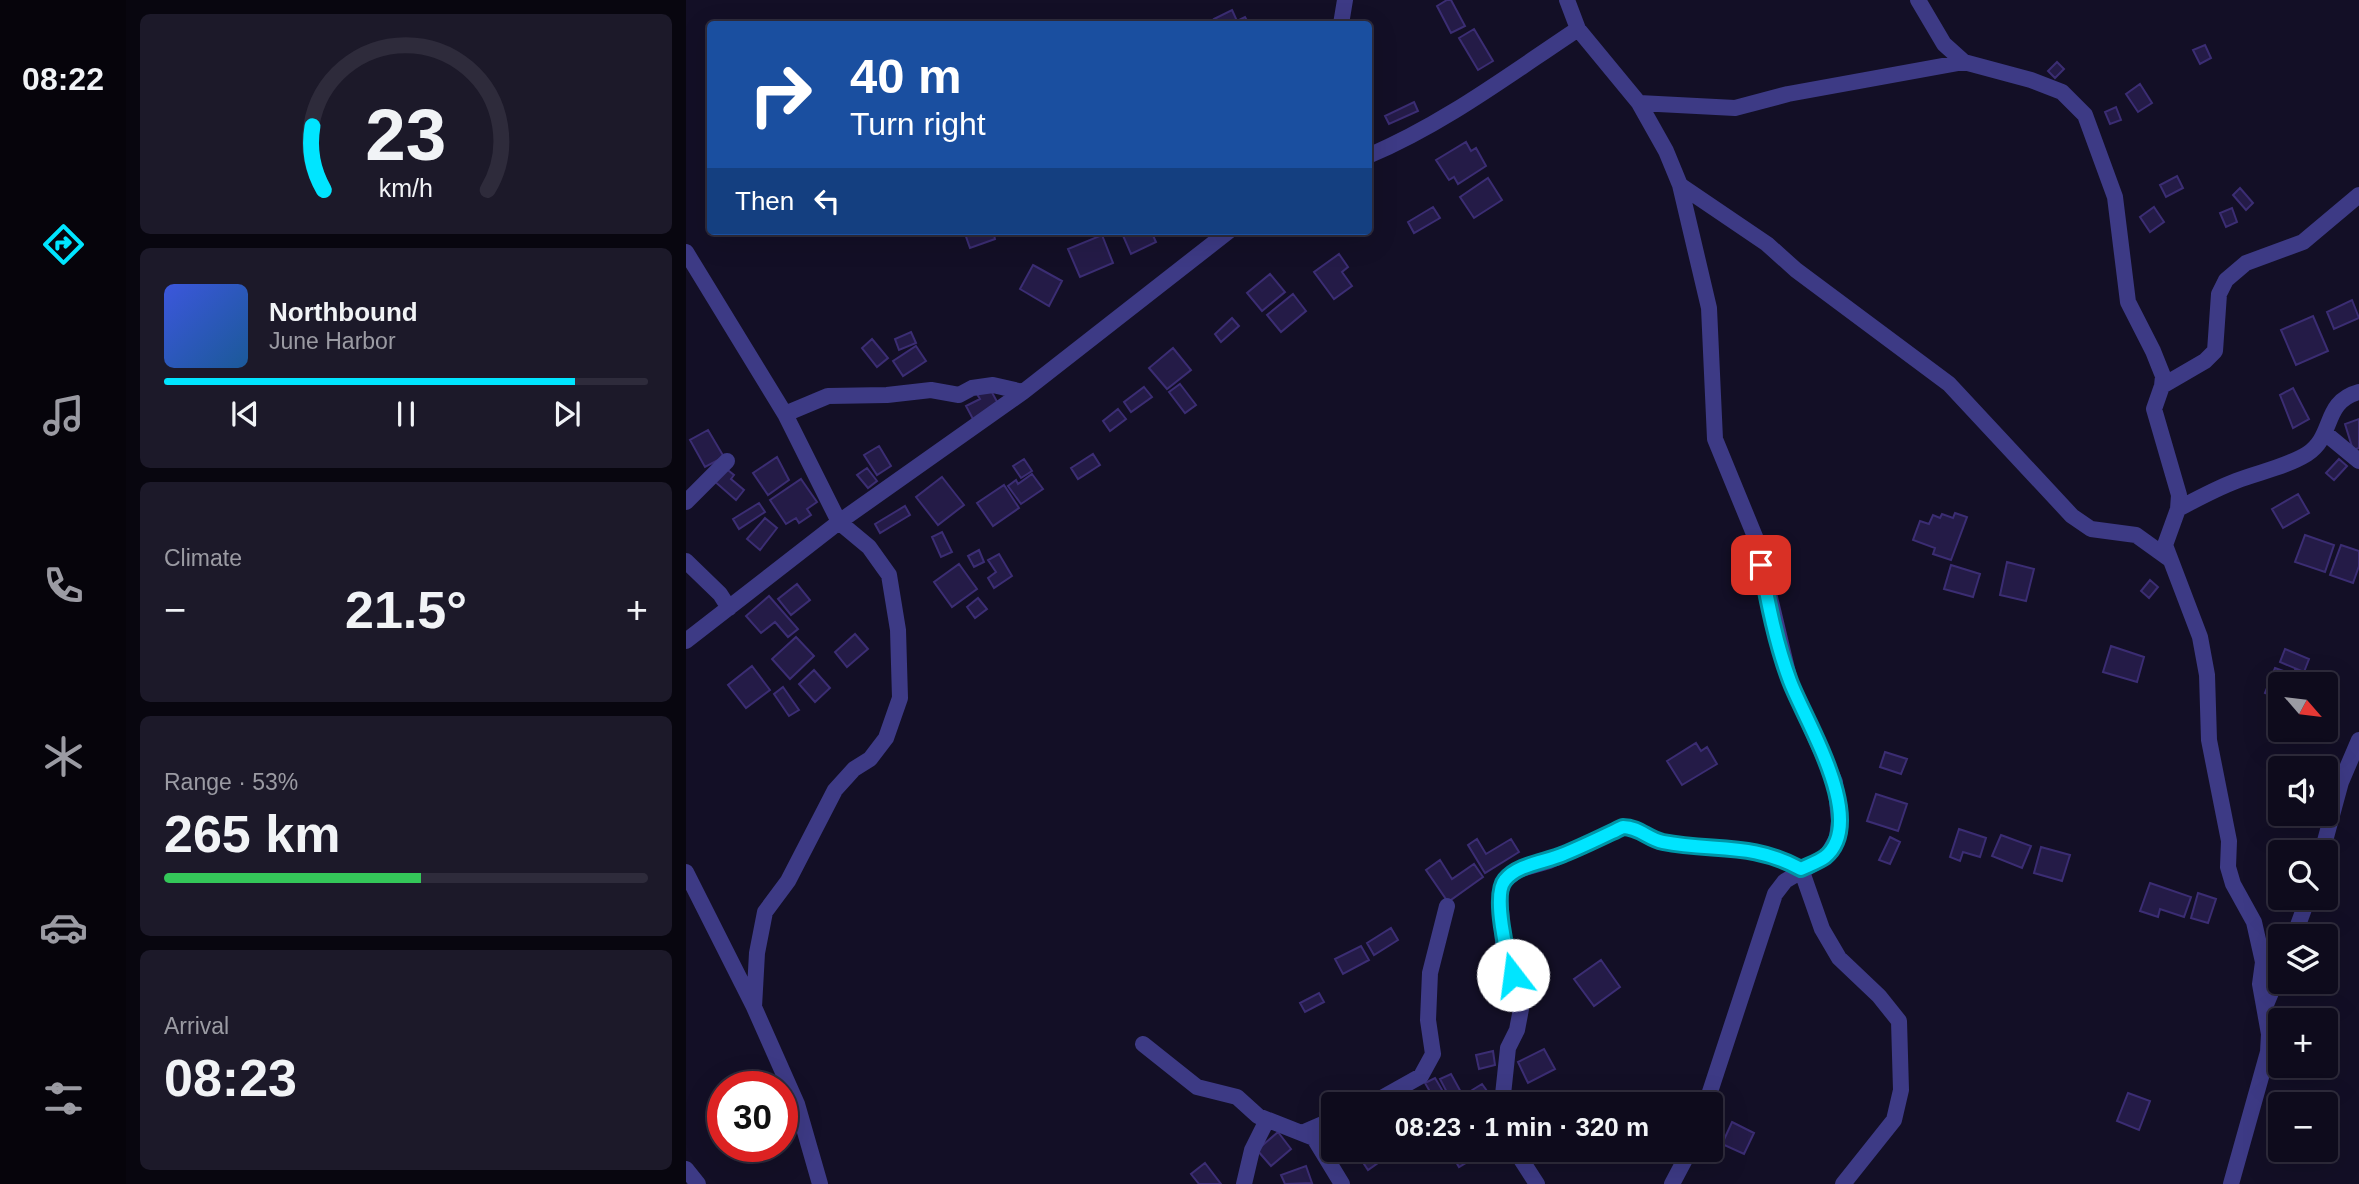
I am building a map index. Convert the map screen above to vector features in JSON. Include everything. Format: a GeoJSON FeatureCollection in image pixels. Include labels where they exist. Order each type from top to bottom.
{"type":"FeatureCollection","features":[{"type":"Feature","properties":{"kind":"street"},"geometry":{"type":"LineString","coordinates":[[1341,21],[1345,0]]}},
{"type":"Feature","properties":{"kind":"street"},"geometry":{"type":"LineString","coordinates":[[1567,0],[1578,29],[1640,103],[1666,151],[1680,185],[1709,308],[1710,379],[1715,439],[1756,539],[1790,681],[1835,782],[1839,821],[1837,838],[1827,856],[1801,869],[1775,894],[1710,1092]]}},
{"type":"Feature","properties":{"kind":"street"},"geometry":{"type":"LineString","coordinates":[[1918,0],[1944,44],[1965,62],[2031,80],[2062,92],[2085,115],[2115,197],[2129,302],[2164,376],[2154,409],[2179,495],[2178,509],[2167,533],[2165,545],[2200,637],[2207,675],[2209,740],[2229,841],[2228,867],[2233,884],[2254,922],[2263,962],[2260,984],[2269,1034],[2268,1052],[2231,1184]]}},
{"type":"Feature","properties":{"kind":"street"},"geometry":{"type":"LineString","coordinates":[[1372,154],[1402,142],[1452,113],[1578,29]]}},
{"type":"Feature","properties":{"kind":"street"},"geometry":{"type":"LineString","coordinates":[[1640,103],[1735,108],[1788,94],[1965,62]]}},
{"type":"Feature","properties":{"kind":"street"},"geometry":{"type":"LineString","coordinates":[[1680,185],[1767,244],[1796,270],[1949,384],[2072,516],[2091,528],[2136,535],[2168,558]]}},
{"type":"Feature","properties":{"kind":"street"},"geometry":{"type":"LineString","coordinates":[[2162,386],[2205,361],[2215,351],[2219,294],[2226,280],[2246,263],[2304,243],[2359,195]]}},
{"type":"Feature","properties":{"kind":"street"},"geometry":{"type":"LineString","coordinates":[[686,641],[839,522],[1023,392],[1224,235]]}},
{"type":"Feature","properties":{"kind":"street"},"geometry":{"type":"LineString","coordinates":[[686,252],[785,414],[839,522],[869,547],[889,575],[898,630],[900,698],[886,738],[870,759],[854,769],[835,790],[788,881],[765,912],[757,953],[754,1007]]}},
{"type":"Feature","properties":{"kind":"street"},"geometry":{"type":"LineString","coordinates":[[785,414],[828,396],[887,395],[930,390],[959,395],[972,388],[993,385],[1023,392]]}},
{"type":"Feature","properties":{"kind":"street"},"geometry":{"type":"LineString","coordinates":[[2178,509],[2206,493],[2307,454],[2322,440],[2335,407],[2344,396],[2359,392]]}},
{"type":"Feature","properties":{"kind":"street"},"geometry":{"type":"LineString","coordinates":[[2325,433],[2359,461]]}},
{"type":"Feature","properties":{"kind":"street"},"geometry":{"type":"LineString","coordinates":[[686,502],[727,461]]}},
{"type":"Feature","properties":{"kind":"street"},"geometry":{"type":"LineString","coordinates":[[686,561],[720,594],[729,608]]}},
{"type":"Feature","properties":{"kind":"street"},"geometry":{"type":"LineString","coordinates":[[2325,840],[2341,782],[2359,740]]}},
{"type":"Feature","properties":{"kind":"street"},"geometry":{"type":"LineString","coordinates":[[1503,1092],[1508,1048],[1517,1030],[1521,1009],[1503,942],[1500,893],[1504,881],[1518,870],[1559,856],[1623,827],[1634,827],[1662,842],[1713,845],[1777,856],[1801,869],[1822,929],[1839,958],[1879,996],[1899,1021],[1901,1090],[1894,1120],[1843,1184]]}},
{"type":"Feature","properties":{"kind":"street"},"geometry":{"type":"LineString","coordinates":[[686,872],[754,1007],[797,1104],[820,1184]]}},
{"type":"Feature","properties":{"kind":"street"},"geometry":{"type":"LineString","coordinates":[[1392,1092],[1421,1076],[1433,1054],[1428,1020],[1430,973],[1447,906]]}},
{"type":"Feature","properties":{"kind":"street"},"geometry":{"type":"LineString","coordinates":[[2264,1009],[2270,994]]}},
{"type":"Feature","properties":{"kind":"street"},"geometry":{"type":"LineString","coordinates":[[1143,1044],[1197,1087],[1237,1097],[1267,1120],[1304,1132],[1322,1148],[1342,1184]]}},
{"type":"Feature","properties":{"kind":"street"},"geometry":{"type":"LineString","coordinates":[[1244,1184],[1252,1150],[1267,1120]]}},
{"type":"Feature","properties":{"kind":"street"},"geometry":{"type":"LineString","coordinates":[[1304,1132],[1321,1125]]}},
{"type":"Feature","properties":{"kind":"street"},"geometry":{"type":"LineString","coordinates":[[1523,1162],[1537,1184]]}},
{"type":"Feature","properties":{"kind":"street"},"geometry":{"type":"LineString","coordinates":[[1672,1184],[1684,1162]]}},
{"type":"Feature","properties":{"kind":"street"},"geometry":{"type":"LineString","coordinates":[[686,1169],[698,1184]]}},
{"type":"Feature","properties":{"kind":"building"},"geometry":{"type":"Polygon","coordinates":[[[1451,0],[1465,26],[1451,33],[1437,6],[1451,0]]]}},
{"type":"Feature","properties":{"kind":"building"},"geometry":{"type":"Polygon","coordinates":[[[1232,10],[1237,21],[1215,21],[1214,19],[1232,10]]]}},
{"type":"Feature","properties":{"kind":"building"},"geometry":{"type":"Polygon","coordinates":[[[1474,29],[1493,61],[1478,70],[1459,38],[1474,29]]]}},
{"type":"Feature","properties":{"kind":"building"},"geometry":{"type":"Polygon","coordinates":[[[2205,45],[2211,58],[2200,64],[2193,50],[2205,45]]]}},
{"type":"Feature","properties":{"kind":"building"},"geometry":{"type":"Polygon","coordinates":[[[2057,62],[2064,69],[2055,78],[2048,71],[2057,62]]]}},
{"type":"Feature","properties":{"kind":"building"},"geometry":{"type":"Polygon","coordinates":[[[2140,84],[2152,103],[2138,112],[2126,94],[2140,84]]]}},
{"type":"Feature","properties":{"kind":"building"},"geometry":{"type":"Polygon","coordinates":[[[1414,102],[1418,111],[1389,124],[1385,116],[1414,102]]]}},
{"type":"Feature","properties":{"kind":"building"},"geometry":{"type":"Polygon","coordinates":[[[2116,107],[2121,120],[2110,124],[2105,112],[2116,107]]]}},
{"type":"Feature","properties":{"kind":"building"},"geometry":{"type":"Polygon","coordinates":[[[1466,142],[1471,151],[1476,148],[1486,166],[1458,184],[1454,177],[1449,180],[1436,160],[1466,142]]]}},
{"type":"Feature","properties":{"kind":"building"},"geometry":{"type":"Polygon","coordinates":[[[2177,176],[2183,188],[2166,197],[2160,185],[2177,176]]]}},
{"type":"Feature","properties":{"kind":"building"},"geometry":{"type":"Polygon","coordinates":[[[1488,178],[1502,200],[1474,218],[1460,197],[1488,178]]]}},
{"type":"Feature","properties":{"kind":"building"},"geometry":{"type":"Polygon","coordinates":[[[2240,188],[2253,203],[2246,210],[2233,195],[2240,188]]]}},
{"type":"Feature","properties":{"kind":"building"},"geometry":{"type":"Polygon","coordinates":[[[1433,207],[1440,218],[1414,233],[1408,222],[1433,207]]]}},
{"type":"Feature","properties":{"kind":"building"},"geometry":{"type":"Polygon","coordinates":[[[2154,207],[2164,222],[2150,232],[2140,217],[2154,207]]]}},
{"type":"Feature","properties":{"kind":"building"},"geometry":{"type":"Polygon","coordinates":[[[2232,208],[2237,222],[2226,227],[2220,213],[2232,208]]]}},
{"type":"Feature","properties":{"kind":"building"},"geometry":{"type":"Polygon","coordinates":[[[965,235],[994,235],[995,239],[970,248],[965,235]]]}},
{"type":"Feature","properties":{"kind":"building"},"geometry":{"type":"Polygon","coordinates":[[[1102,235],[1113,263],[1080,277],[1068,249],[1102,235]]]}},
{"type":"Feature","properties":{"kind":"building"},"geometry":{"type":"Polygon","coordinates":[[[1123,235],[1153,235],[1156,242],[1131,254],[1123,235]]]}},
{"type":"Feature","properties":{"kind":"building"},"geometry":{"type":"Polygon","coordinates":[[[1339,254],[1348,267],[1342,272],[1352,286],[1334,299],[1314,272],[1339,254]]]}},
{"type":"Feature","properties":{"kind":"building"},"geometry":{"type":"Polygon","coordinates":[[[1033,265],[1062,281],[1049,306],[1020,289],[1033,265]]]}},
{"type":"Feature","properties":{"kind":"building"},"geometry":{"type":"Polygon","coordinates":[[[1270,274],[1285,292],[1262,311],[1247,293],[1270,274]]]}},
{"type":"Feature","properties":{"kind":"building"},"geometry":{"type":"Polygon","coordinates":[[[1293,294],[1306,311],[1281,332],[1267,315],[1293,294]]]}},
{"type":"Feature","properties":{"kind":"building"},"geometry":{"type":"Polygon","coordinates":[[[2352,300],[2359,318],[2334,329],[2327,312],[2352,300]]]}},
{"type":"Feature","properties":{"kind":"building"},"geometry":{"type":"Polygon","coordinates":[[[2313,316],[2328,351],[2296,365],[2281,330],[2313,316]]]}},
{"type":"Feature","properties":{"kind":"building"},"geometry":{"type":"Polygon","coordinates":[[[1232,318],[1239,326],[1221,342],[1215,334],[1232,318]]]}},
{"type":"Feature","properties":{"kind":"building"},"geometry":{"type":"Polygon","coordinates":[[[911,332],[916,343],[899,350],[895,339],[911,332]]]}},
{"type":"Feature","properties":{"kind":"building"},"geometry":{"type":"Polygon","coordinates":[[[872,339],[888,358],[877,367],[862,348],[872,339]]]}},
{"type":"Feature","properties":{"kind":"building"},"geometry":{"type":"Polygon","coordinates":[[[916,346],[926,361],[903,376],[893,361],[916,346]]]}},
{"type":"Feature","properties":{"kind":"building"},"geometry":{"type":"Polygon","coordinates":[[[1173,348],[1191,370],[1167,389],[1149,368],[1173,348]]]}},
{"type":"Feature","properties":{"kind":"building"},"geometry":{"type":"Polygon","coordinates":[[[1180,384],[1196,405],[1185,413],[1169,392],[1180,384]]]}},
{"type":"Feature","properties":{"kind":"building"},"geometry":{"type":"Polygon","coordinates":[[[989,387],[1000,407],[974,421],[966,406],[980,399],[977,394],[989,387]]]}},
{"type":"Feature","properties":{"kind":"building"},"geometry":{"type":"Polygon","coordinates":[[[1144,387],[1152,397],[1131,412],[1124,402],[1144,387]]]}},
{"type":"Feature","properties":{"kind":"building"},"geometry":{"type":"Polygon","coordinates":[[[2293,388],[2309,419],[2293,428],[2280,395],[2293,388]]]}},
{"type":"Feature","properties":{"kind":"building"},"geometry":{"type":"Polygon","coordinates":[[[1118,409],[1126,419],[1110,431],[1103,421],[1118,409]]]}},
{"type":"Feature","properties":{"kind":"building"},"geometry":{"type":"Polygon","coordinates":[[[2359,419],[2359,448],[2353,450],[2345,424],[2359,419]]]}},
{"type":"Feature","properties":{"kind":"building"},"geometry":{"type":"Polygon","coordinates":[[[708,430],[724,457],[705,467],[690,440],[708,430]]]}},
{"type":"Feature","properties":{"kind":"building"},"geometry":{"type":"Polygon","coordinates":[[[879,446],[891,466],[877,475],[864,455],[879,446]]]}},
{"type":"Feature","properties":{"kind":"building"},"geometry":{"type":"Polygon","coordinates":[[[1093,454],[1100,465],[1078,479],[1071,468],[1093,454]]]}},
{"type":"Feature","properties":{"kind":"building"},"geometry":{"type":"Polygon","coordinates":[[[777,457],[789,480],[768,495],[753,473],[777,457]]]}},
{"type":"Feature","properties":{"kind":"building"},"geometry":{"type":"Polygon","coordinates":[[[1024,459],[1032,471],[1021,478],[1013,466],[1024,459]]]}},
{"type":"Feature","properties":{"kind":"building"},"geometry":{"type":"Polygon","coordinates":[[[2339,459],[2347,466],[2334,480],[2326,473],[2339,459]]]}},
{"type":"Feature","properties":{"kind":"building"},"geometry":{"type":"Polygon","coordinates":[[[724,467],[734,475],[731,479],[744,490],[736,500],[713,480],[724,467]]]}},
{"type":"Feature","properties":{"kind":"building"},"geometry":{"type":"Polygon","coordinates":[[[867,468],[877,481],[868,488],[857,475],[867,468]]]}},
{"type":"Feature","properties":{"kind":"building"},"geometry":{"type":"Polygon","coordinates":[[[1032,474],[1043,489],[1021,504],[1008,486],[1016,480],[1018,484],[1032,474]]]}},
{"type":"Feature","properties":{"kind":"building"},"geometry":{"type":"Polygon","coordinates":[[[942,477],[964,505],[938,525],[916,497],[942,477]]]}},
{"type":"Feature","properties":{"kind":"building"},"geometry":{"type":"Polygon","coordinates":[[[801,479],[817,502],[807,509],[811,515],[799,523],[796,518],[786,524],[770,500],[801,479]]]}},
{"type":"Feature","properties":{"kind":"building"},"geometry":{"type":"Polygon","coordinates":[[[1004,485],[1019,508],[993,526],[977,503],[1004,485]]]}},
{"type":"Feature","properties":{"kind":"building"},"geometry":{"type":"Polygon","coordinates":[[[2298,494],[2309,513],[2283,528],[2272,509],[2298,494]]]}},
{"type":"Feature","properties":{"kind":"building"},"geometry":{"type":"Polygon","coordinates":[[[759,503],[765,512],[739,529],[733,519],[759,503]]]}},
{"type":"Feature","properties":{"kind":"building"},"geometry":{"type":"Polygon","coordinates":[[[905,506],[910,515],[880,533],[875,524],[905,506]]]}},
{"type":"Feature","properties":{"kind":"building"},"geometry":{"type":"Polygon","coordinates":[[[1955,513],[1967,517],[1951,560],[1933,554],[1935,548],[1913,540],[1920,521],[1929,524],[1933,515],[1940,518],[1942,514],[1953,518],[1955,513]]]}},
{"type":"Feature","properties":{"kind":"building"},"geometry":{"type":"Polygon","coordinates":[[[765,518],[777,528],[760,550],[747,539],[765,518]]]}},
{"type":"Feature","properties":{"kind":"building"},"geometry":{"type":"Polygon","coordinates":[[[942,532],[952,552],[941,557],[932,537],[942,532]]]}},
{"type":"Feature","properties":{"kind":"building"},"geometry":{"type":"Polygon","coordinates":[[[2305,535],[2334,545],[2325,572],[2295,562],[2305,535]]]}},
{"type":"Feature","properties":{"kind":"building"},"geometry":{"type":"Polygon","coordinates":[[[2341,545],[2359,551],[2359,566],[2353,583],[2330,575],[2341,545]]]}},
{"type":"Feature","properties":{"kind":"building"},"geometry":{"type":"Polygon","coordinates":[[[979,550],[984,562],[974,567],[968,556],[979,550]]]}},
{"type":"Feature","properties":{"kind":"building"},"geometry":{"type":"Polygon","coordinates":[[[999,554],[1012,576],[994,588],[988,578],[996,572],[988,560],[999,554]]]}},
{"type":"Feature","properties":{"kind":"building"},"geometry":{"type":"Polygon","coordinates":[[[2007,562],[2034,569],[2026,601],[2000,595],[2007,562]]]}},
{"type":"Feature","properties":{"kind":"building"},"geometry":{"type":"Polygon","coordinates":[[[959,564],[977,589],[952,607],[934,582],[959,564]]]}},
{"type":"Feature","properties":{"kind":"building"},"geometry":{"type":"Polygon","coordinates":[[[1951,565],[1980,574],[1973,597],[1944,589],[1951,565]]]}},
{"type":"Feature","properties":{"kind":"building"},"geometry":{"type":"Polygon","coordinates":[[[2150,580],[2158,587],[2149,598],[2141,591],[2150,580]]]}},
{"type":"Feature","properties":{"kind":"building"},"geometry":{"type":"Polygon","coordinates":[[[797,584],[810,600],[791,615],[778,599],[797,584]]]}},
{"type":"Feature","properties":{"kind":"building"},"geometry":{"type":"Polygon","coordinates":[[[769,596],[798,629],[788,637],[775,622],[761,633],[746,616],[769,596]]]}},
{"type":"Feature","properties":{"kind":"building"},"geometry":{"type":"Polygon","coordinates":[[[978,598],[987,609],[975,618],[967,607],[978,598]]]}},
{"type":"Feature","properties":{"kind":"building"},"geometry":{"type":"Polygon","coordinates":[[[855,634],[868,649],[847,667],[835,652],[855,634]]]}},
{"type":"Feature","properties":{"kind":"building"},"geometry":{"type":"Polygon","coordinates":[[[796,637],[814,656],[790,679],[772,659],[796,637]]]}},
{"type":"Feature","properties":{"kind":"building"},"geometry":{"type":"Polygon","coordinates":[[[2111,646],[2144,657],[2137,682],[2103,672],[2111,646]]]}},
{"type":"Feature","properties":{"kind":"building"},"geometry":{"type":"Polygon","coordinates":[[[2285,649],[2309,659],[2304,672],[2280,662],[2285,649]]]}},
{"type":"Feature","properties":{"kind":"building"},"geometry":{"type":"Polygon","coordinates":[[[752,666],[770,690],[746,708],[728,685],[752,666]]]}},
{"type":"Feature","properties":{"kind":"building"},"geometry":{"type":"Polygon","coordinates":[[[814,670],[830,688],[815,702],[799,684],[814,670]]]}},
{"type":"Feature","properties":{"kind":"building"},"geometry":{"type":"Polygon","coordinates":[[[783,687],[799,710],[789,716],[774,694],[783,687]]]}},
{"type":"Feature","properties":{"kind":"building"},"geometry":{"type":"Polygon","coordinates":[[[1696,743],[1701,751],[1707,747],[1717,764],[1682,785],[1667,761],[1696,743]]]}},
{"type":"Feature","properties":{"kind":"building"},"geometry":{"type":"Polygon","coordinates":[[[1885,752],[1907,759],[1901,774],[1880,767],[1885,752]]]}},
{"type":"Feature","properties":{"kind":"building"},"geometry":{"type":"Polygon","coordinates":[[[1876,794],[1907,804],[1898,831],[1867,821],[1876,794]]]}},
{"type":"Feature","properties":{"kind":"building"},"geometry":{"type":"Polygon","coordinates":[[[1959,829],[1986,838],[1980,857],[1963,852],[1960,861],[1950,857],[1959,829]]]}},
{"type":"Feature","properties":{"kind":"building"},"geometry":{"type":"Polygon","coordinates":[[[2001,835],[2031,846],[2022,868],[1992,856],[2001,835]]]}},
{"type":"Feature","properties":{"kind":"building"},"geometry":{"type":"Polygon","coordinates":[[[1890,837],[1900,842],[1890,864],[1879,860],[1890,837]]]}},
{"type":"Feature","properties":{"kind":"building"},"geometry":{"type":"Polygon","coordinates":[[[1477,839],[1486,854],[1511,839],[1519,852],[1485,873],[1468,845],[1477,839]]]}},
{"type":"Feature","properties":{"kind":"building"},"geometry":{"type":"Polygon","coordinates":[[[2041,847],[2070,855],[2062,881],[2034,873],[2041,847]]]}},
{"type":"Feature","properties":{"kind":"building"},"geometry":{"type":"Polygon","coordinates":[[[1440,860],[1452,879],[1474,864],[1483,877],[1448,902],[1426,870],[1440,860]]]}},
{"type":"Feature","properties":{"kind":"building"},"geometry":{"type":"Polygon","coordinates":[[[2150,883],[2191,897],[2184,917],[2160,909],[2158,917],[2140,911],[2150,883]]]}},
{"type":"Feature","properties":{"kind":"building"},"geometry":{"type":"Polygon","coordinates":[[[2198,893],[2216,899],[2208,923],[2191,918],[2198,893]]]}},
{"type":"Feature","properties":{"kind":"building"},"geometry":{"type":"Polygon","coordinates":[[[1391,928],[1398,940],[1374,955],[1367,943],[1391,928]]]}},
{"type":"Feature","properties":{"kind":"building"},"geometry":{"type":"Polygon","coordinates":[[[1361,946],[1369,960],[1343,974],[1335,959],[1361,946]]]}},
{"type":"Feature","properties":{"kind":"building"},"geometry":{"type":"Polygon","coordinates":[[[1601,960],[1620,987],[1594,1006],[1574,979],[1601,960]]]}},
{"type":"Feature","properties":{"kind":"building"},"geometry":{"type":"Polygon","coordinates":[[[1319,993],[1324,1002],[1305,1012],[1300,1003],[1319,993]]]}},
{"type":"Feature","properties":{"kind":"building"},"geometry":{"type":"Polygon","coordinates":[[[1544,1049],[1555,1069],[1528,1083],[1518,1062],[1544,1049]]]}},
{"type":"Feature","properties":{"kind":"building"},"geometry":{"type":"Polygon","coordinates":[[[1493,1051],[1495,1065],[1479,1069],[1476,1055],[1493,1051]]]}},
{"type":"Feature","properties":{"kind":"building"},"geometry":{"type":"Polygon","coordinates":[[[1451,1074],[1461,1092],[1447,1092],[1440,1079],[1451,1074]]]}},
{"type":"Feature","properties":{"kind":"building"},"geometry":{"type":"Polygon","coordinates":[[[1435,1078],[1443,1092],[1430,1092],[1425,1083],[1435,1078]]]}},
{"type":"Feature","properties":{"kind":"building"},"geometry":{"type":"Polygon","coordinates":[[[1482,1084],[1487,1091],[1486,1092],[1469,1092],[1482,1084]]]}},
{"type":"Feature","properties":{"kind":"building"},"geometry":{"type":"Polygon","coordinates":[[[2128,1093],[2150,1101],[2139,1130],[2117,1121],[2128,1093]]]}},
{"type":"Feature","properties":{"kind":"building"},"geometry":{"type":"Polygon","coordinates":[[[1732,1122],[1754,1133],[1744,1154],[1723,1144],[1732,1122]]]}},
{"type":"Feature","properties":{"kind":"building"},"geometry":{"type":"Polygon","coordinates":[[[1278,1132],[1291,1149],[1271,1166],[1257,1150],[1278,1132]]]}},
{"type":"Feature","properties":{"kind":"building"},"geometry":{"type":"Polygon","coordinates":[[[1363,1162],[1379,1162],[1368,1170],[1363,1162]]]}},
{"type":"Feature","properties":{"kind":"building"},"geometry":{"type":"Polygon","coordinates":[[[1205,1163],[1221,1184],[1199,1184],[1191,1174],[1205,1163]]]}},
{"type":"Feature","properties":{"kind":"building"},"geometry":{"type":"Polygon","coordinates":[[[1306,1166],[1312,1183],[1285,1184],[1281,1175],[1306,1166]]]}},
{"type":"Feature","properties":{"kind":"route"},"geometry":{"type":"LineString","coordinates":[[1513,975],[1503,942],[1500,893],[1504,881],[1518,870],[1580,848],[1623,827],[1634,827],[1662,842],[1713,845],[1777,856],[1801,869],[1827,856],[1837,838],[1839,821],[1835,782],[1790,681],[1761,565]]}}]}
